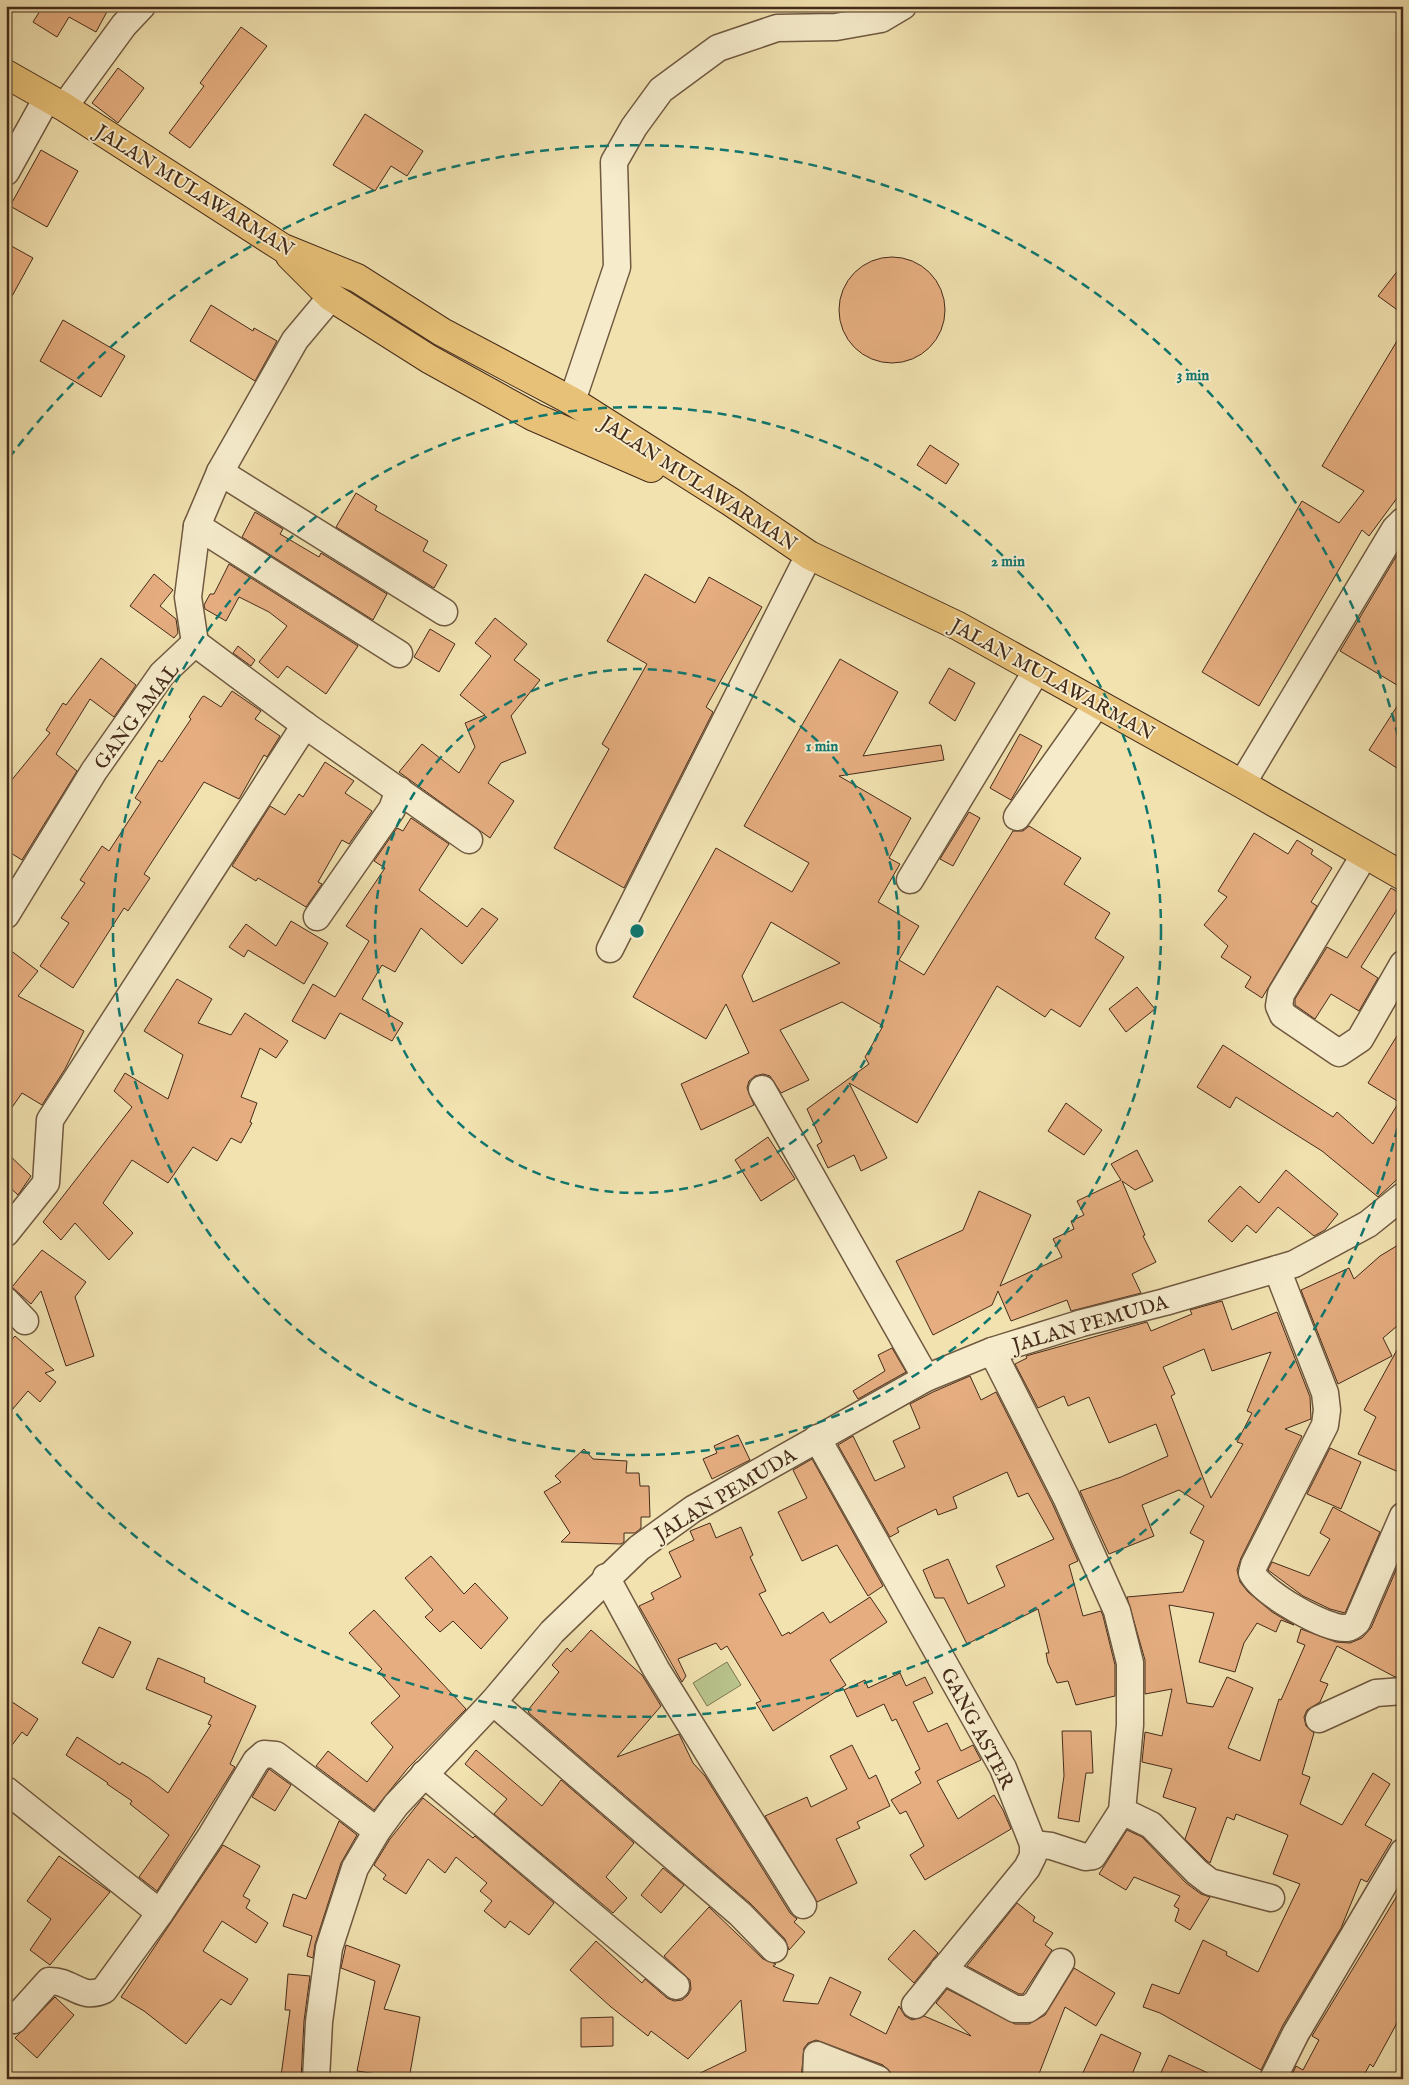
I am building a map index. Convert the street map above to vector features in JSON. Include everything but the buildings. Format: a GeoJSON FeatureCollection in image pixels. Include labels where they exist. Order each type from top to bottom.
{"type":"FeatureCollection","features":[{"type":"Feature","properties":{"kind":"highway","name":"JALAN MULAWARMAN"},"geometry":{"type":"LineString","coordinates":[[6,74],[55,102],[283,248],[357,278],[442,332],[561,396],[731,502],[809,555],[958,626],[1403,876]]}},
{"type":"Feature","properties":{"kind":"highway"},"geometry":{"type":"LineString","coordinates":[[283,248],[331,297],[429,359],[534,417],[731,502]]}},
{"type":"Feature","properties":{"kind":"street"},"geometry":{"type":"LineString","coordinates":[[6,172],[55,102],[142,6]]}},
{"type":"Feature","properties":{"kind":"street"},"geometry":{"type":"LineString","coordinates":[[561,396],[617,267],[614,162],[634,127],[662,90],[718,48],[777,28],[836,27],[881,19],[903,6]]}},
{"type":"Feature","properties":{"kind":"street"},"geometry":{"type":"LineString","coordinates":[[331,297],[295,340],[220,472],[197,526],[188,597],[195,643],[305,725],[469,840]]}},
{"type":"Feature","properties":{"kind":"street"},"geometry":{"type":"LineString","coordinates":[[220,472],[444,612]]}},
{"type":"Feature","properties":{"kind":"street"},"geometry":{"type":"LineString","coordinates":[[1242,784],[1390,538],[1403,521]]}},
{"type":"Feature","properties":{"kind":"street"},"geometry":{"type":"LineString","coordinates":[[197,526],[399,654]]}},
{"type":"Feature","properties":{"kind":"street"},"geometry":{"type":"LineString","coordinates":[[610,949],[809,555]]}},
{"type":"Feature","properties":{"kind":"street","name":"GANG AMAL"},"geometry":{"type":"LineString","coordinates":[[6,915],[94,771],[162,674],[195,643]]}},
{"type":"Feature","properties":{"kind":"street"},"geometry":{"type":"LineString","coordinates":[[910,880],[1036,670]]}},
{"type":"Feature","properties":{"kind":"street"},"geometry":{"type":"LineString","coordinates":[[1017,817],[1097,704]]}},
{"type":"Feature","properties":{"kind":"street"},"geometry":{"type":"LineString","coordinates":[[6,1233],[46,1183],[50,1120],[305,725]]}},
{"type":"Feature","properties":{"kind":"street"},"geometry":{"type":"LineString","coordinates":[[317,917],[392,809],[399,790]]}},
{"type":"Feature","properties":{"kind":"street"},"geometry":{"type":"LineString","coordinates":[[1365,854],[1281,994],[1279,1006],[1283,1015],[1339,1052],[1360,1039],[1403,964]]}},
{"type":"Feature","properties":{"kind":"street"},"geometry":{"type":"LineString","coordinates":[[762,1089],[926,1378]]}},
{"type":"Feature","properties":{"kind":"street","name":"JALAN PEMUDA"},"geometry":{"type":"LineString","coordinates":[[316,2079],[319,2022],[329,1948],[355,1868],[377,1830],[396,1805],[493,1702],[552,1632],[606,1577],[639,1548],[693,1509],[926,1378],[992,1351],[1082,1323],[1165,1302],[1294,1264],[1368,1224],[1403,1196]]}},
{"type":"Feature","properties":{"kind":"street"},"geometry":{"type":"LineString","coordinates":[[1277,1269],[1325,1393],[1327,1410],[1324,1425],[1254,1565],[1252,1574],[1260,1585],[1282,1602],[1330,1626],[1352,1627],[1357,1622],[1403,1516]]}},
{"type":"Feature","properties":{"kind":"street"},"geometry":{"type":"LineString","coordinates":[[6,1301],[25,1321]]}},
{"type":"Feature","properties":{"kind":"street"},"geometry":{"type":"LineString","coordinates":[[915,2005],[1027,1868],[1033,1856],[1033,1844],[1051,1846],[1085,1857],[1093,1856],[1122,1811],[1130,1725],[1130,1663],[1117,1611],[1066,1497],[992,1351]]}},
{"type":"Feature","properties":{"kind":"street","name":"GANG ASTER"},"geometry":{"type":"LineString","coordinates":[[817,1438],[1003,1768],[1033,1844]]}},
{"type":"Feature","properties":{"kind":"street"},"geometry":{"type":"LineString","coordinates":[[606,1577],[656,1669],[803,1905]]}},
{"type":"Feature","properties":{"kind":"street"},"geometry":{"type":"LineString","coordinates":[[1320,1719],[1376,1693],[1403,1691]]}},
{"type":"Feature","properties":{"kind":"street"},"geometry":{"type":"LineString","coordinates":[[493,1702],[740,1914],[774,1949]]}},
{"type":"Feature","properties":{"kind":"street"},"geometry":{"type":"LineString","coordinates":[[14,2020],[48,1981],[59,1981],[80,1993],[94,1995],[104,1990],[160,1913],[211,1836],[256,1761],[264,1754],[276,1754],[377,1830]]}},
{"type":"Feature","properties":{"kind":"street"},"geometry":{"type":"LineString","coordinates":[[424,1774],[676,1986]]}},
{"type":"Feature","properties":{"kind":"street"},"geometry":{"type":"LineString","coordinates":[[6,1790],[160,1913]]}},
{"type":"Feature","properties":{"kind":"street"},"geometry":{"type":"LineString","coordinates":[[1122,1811],[1151,1824],[1197,1872],[1210,1882],[1272,1898]]}},
{"type":"Feature","properties":{"kind":"street"},"geometry":{"type":"LineString","coordinates":[[1273,2079],[1296,2033],[1403,1852]]}},
{"type":"Feature","properties":{"kind":"street"},"geometry":{"type":"LineString","coordinates":[[943,1970],[1015,2009],[1028,2009],[1036,2002],[1061,1962]]}},
{"type":"Feature","properties":{"kind":"street"},"geometry":{"type":"LineString","coordinates":[[816,2079],[817,2055],[878,2079]]}},
{"type":"Feature","properties":{"kind":"green space"},"geometry":{"type":"Polygon","coordinates":[[[727,1662],[741,1685],[707,1706],[693,1683],[727,1662]]]}}]}
